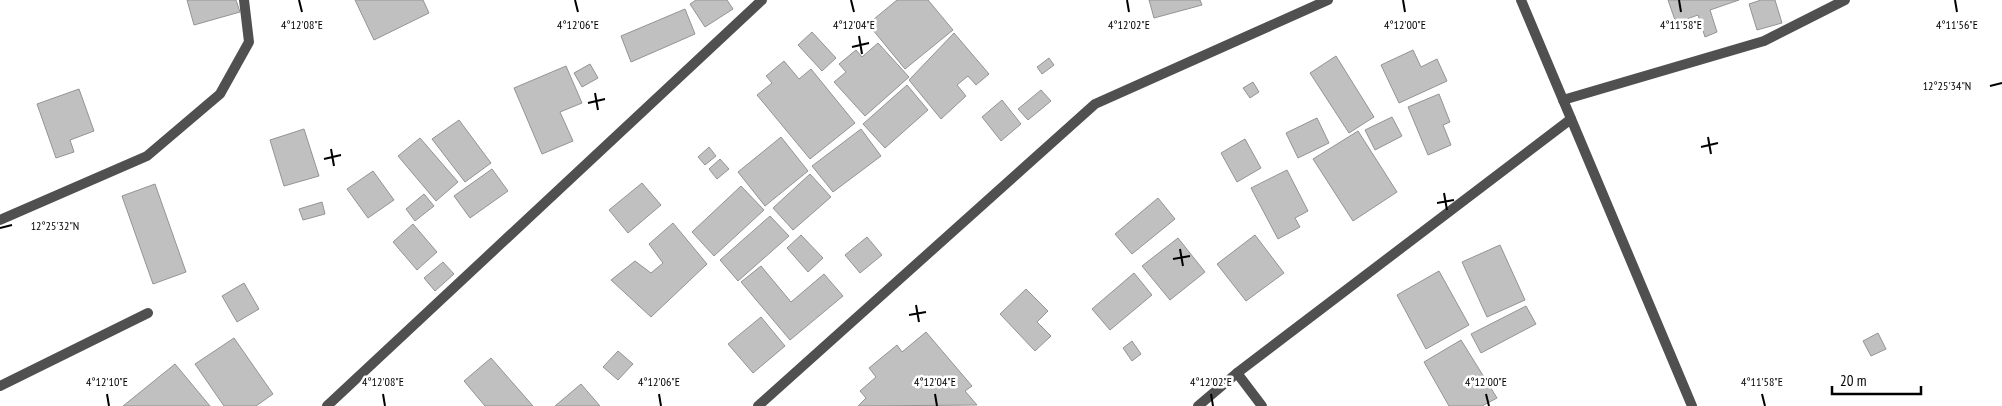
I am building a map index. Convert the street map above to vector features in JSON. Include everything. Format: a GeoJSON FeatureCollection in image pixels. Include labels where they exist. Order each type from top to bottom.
{"type":"FeatureCollection","features":[{"type":"Feature","properties":{"kind":"street"},"geometry":{"type":"LineString","coordinates":[[0,220],[147,156],[220,94],[250,42],[244,0]]}},
{"type":"Feature","properties":{"kind":"street"},"geometry":{"type":"LineString","coordinates":[[327,406],[761,0]]}},
{"type":"Feature","properties":{"kind":"street"},"geometry":{"type":"LineString","coordinates":[[758,406],[1095,104],[1328,0]]}},
{"type":"Feature","properties":{"kind":"street"},"geometry":{"type":"LineString","coordinates":[[1521,0],[1692,406]]}},
{"type":"Feature","properties":{"kind":"street"},"geometry":{"type":"LineString","coordinates":[[1563,100],[1764,41],[1845,0]]}},
{"type":"Feature","properties":{"kind":"street"},"geometry":{"type":"LineString","coordinates":[[1198,406],[1237,373],[1571,119]]}},
{"type":"Feature","properties":{"kind":"street"},"geometry":{"type":"LineString","coordinates":[[0,386],[148,312]]}},
{"type":"Feature","properties":{"kind":"street"},"geometry":{"type":"LineString","coordinates":[[1237,373],[1262,406]]}},
{"type":"Feature","properties":{"kind":"building"},"geometry":{"type":"Polygon","coordinates":[[[187,0],[236,0],[240,12],[194,25],[187,0]]]}},
{"type":"Feature","properties":{"kind":"building"},"geometry":{"type":"Polygon","coordinates":[[[355,0],[423,0],[429,13],[374,40],[355,0]]]}},
{"type":"Feature","properties":{"kind":"building"},"geometry":{"type":"Polygon","coordinates":[[[696,0],[727,0],[733,9],[705,27],[690,4],[696,0]]]}},
{"type":"Feature","properties":{"kind":"building"},"geometry":{"type":"Polygon","coordinates":[[[897,0],[928,0],[953,30],[905,69],[868,24],[897,0]]]}},
{"type":"Feature","properties":{"kind":"building"},"geometry":{"type":"Polygon","coordinates":[[[1149,0],[1200,0],[1202,5],[1154,18],[1149,0]]]}},
{"type":"Feature","properties":{"kind":"building"},"geometry":{"type":"Polygon","coordinates":[[[1668,0],[1739,0],[1710,10],[1717,32],[1705,37],[1698,15],[1676,23],[1668,0]]]}},
{"type":"Feature","properties":{"kind":"building"},"geometry":{"type":"Polygon","coordinates":[[[1761,0],[1775,0],[1782,23],[1757,30],[1749,4],[1761,0]]]}},
{"type":"Feature","properties":{"kind":"building"},"geometry":{"type":"Polygon","coordinates":[[[685,9],[695,34],[631,62],[621,36],[685,9]]]}},
{"type":"Feature","properties":{"kind":"building"},"geometry":{"type":"Polygon","coordinates":[[[812,32],[836,58],[822,71],[798,45],[812,32]]]}},
{"type":"Feature","properties":{"kind":"building"},"geometry":{"type":"Polygon","coordinates":[[[954,33],[989,74],[976,85],[968,76],[957,85],[966,96],[941,119],[909,80],[954,33]]]}},
{"type":"Feature","properties":{"kind":"building"},"geometry":{"type":"Polygon","coordinates":[[[878,43],[909,77],[865,116],[834,82],[846,72],[839,64],[856,50],[862,57],[878,43]]]}},
{"type":"Feature","properties":{"kind":"building"},"geometry":{"type":"Polygon","coordinates":[[[1413,50],[1421,67],[1437,59],[1447,81],[1399,103],[1381,65],[1413,50]]]}},
{"type":"Feature","properties":{"kind":"building"},"geometry":{"type":"Polygon","coordinates":[[[1336,56],[1374,117],[1349,133],[1310,73],[1336,56]]]}},
{"type":"Feature","properties":{"kind":"building"},"geometry":{"type":"Polygon","coordinates":[[[1049,58],[1054,65],[1042,74],[1037,67],[1049,58]]]}},
{"type":"Feature","properties":{"kind":"building"},"geometry":{"type":"Polygon","coordinates":[[[784,61],[799,79],[811,69],[855,123],[810,159],[757,95],[772,83],[766,76],[784,61]]]}},
{"type":"Feature","properties":{"kind":"building"},"geometry":{"type":"Polygon","coordinates":[[[590,64],[598,78],[582,87],[574,73],[590,64]]]}},
{"type":"Feature","properties":{"kind":"building"},"geometry":{"type":"Polygon","coordinates":[[[566,66],[582,103],[560,112],[573,141],[542,154],[514,88],[566,66]]]}},
{"type":"Feature","properties":{"kind":"building"},"geometry":{"type":"Polygon","coordinates":[[[1253,82],[1259,92],[1250,98],[1243,88],[1253,82]]]}},
{"type":"Feature","properties":{"kind":"building"},"geometry":{"type":"Polygon","coordinates":[[[907,85],[928,110],[885,148],[863,124],[907,85]]]}},
{"type":"Feature","properties":{"kind":"building"},"geometry":{"type":"Polygon","coordinates":[[[79,89],[94,131],[70,140],[74,152],[56,158],[37,104],[79,89]]]}},
{"type":"Feature","properties":{"kind":"building"},"geometry":{"type":"Polygon","coordinates":[[[1041,90],[1051,101],[1028,120],[1018,109],[1041,90]]]}},
{"type":"Feature","properties":{"kind":"building"},"geometry":{"type":"Polygon","coordinates":[[[1439,94],[1450,122],[1443,125],[1451,145],[1428,155],[1408,107],[1439,94]]]}},
{"type":"Feature","properties":{"kind":"building"},"geometry":{"type":"Polygon","coordinates":[[[1002,100],[1021,124],[1001,141],[982,117],[1002,100]]]}},
{"type":"Feature","properties":{"kind":"building"},"geometry":{"type":"Polygon","coordinates":[[[1392,117],[1402,136],[1375,150],[1365,130],[1392,117]]]}},
{"type":"Feature","properties":{"kind":"building"},"geometry":{"type":"Polygon","coordinates":[[[1317,118],[1329,143],[1298,158],[1286,133],[1317,118]]]}},
{"type":"Feature","properties":{"kind":"building"},"geometry":{"type":"Polygon","coordinates":[[[459,120],[491,163],[465,182],[432,139],[459,120]]]}},
{"type":"Feature","properties":{"kind":"building"},"geometry":{"type":"Polygon","coordinates":[[[304,129],[319,176],[284,186],[270,140],[304,129]]]}},
{"type":"Feature","properties":{"kind":"building"},"geometry":{"type":"Polygon","coordinates":[[[861,129],[881,156],[833,192],[812,166],[861,129]]]}},
{"type":"Feature","properties":{"kind":"building"},"geometry":{"type":"Polygon","coordinates":[[[1358,131],[1397,192],[1353,221],[1313,159],[1358,131]]]}},
{"type":"Feature","properties":{"kind":"building"},"geometry":{"type":"Polygon","coordinates":[[[781,137],[808,171],[765,206],[738,172],[781,137]]]}},
{"type":"Feature","properties":{"kind":"building"},"geometry":{"type":"Polygon","coordinates":[[[420,138],[458,182],[436,201],[398,156],[420,138]]]}},
{"type":"Feature","properties":{"kind":"building"},"geometry":{"type":"Polygon","coordinates":[[[1245,139],[1261,168],[1237,182],[1221,153],[1245,139]]]}},
{"type":"Feature","properties":{"kind":"building"},"geometry":{"type":"Polygon","coordinates":[[[709,147],[716,156],[705,165],[698,157],[709,147]]]}},
{"type":"Feature","properties":{"kind":"building"},"geometry":{"type":"Polygon","coordinates":[[[720,159],[729,169],[717,179],[709,169],[720,159]]]}},
{"type":"Feature","properties":{"kind":"building"},"geometry":{"type":"Polygon","coordinates":[[[492,169],[508,191],[470,218],[454,196],[492,169]]]}},
{"type":"Feature","properties":{"kind":"building"},"geometry":{"type":"Polygon","coordinates":[[[1287,170],[1308,211],[1295,218],[1300,227],[1278,239],[1251,188],[1287,170]]]}},
{"type":"Feature","properties":{"kind":"building"},"geometry":{"type":"Polygon","coordinates":[[[373,171],[394,200],[368,218],[347,189],[373,171]]]}},
{"type":"Feature","properties":{"kind":"building"},"geometry":{"type":"Polygon","coordinates":[[[810,174],[831,197],[793,230],[773,208],[810,174]]]}},
{"type":"Feature","properties":{"kind":"building"},"geometry":{"type":"Polygon","coordinates":[[[642,183],[661,205],[628,233],[609,210],[642,183]]]}},
{"type":"Feature","properties":{"kind":"building"},"geometry":{"type":"Polygon","coordinates":[[[155,184],[186,272],[153,284],[122,196],[155,184]]]}},
{"type":"Feature","properties":{"kind":"building"},"geometry":{"type":"Polygon","coordinates":[[[741,186],[764,210],[714,256],[692,232],[741,186]]]}},
{"type":"Feature","properties":{"kind":"building"},"geometry":{"type":"Polygon","coordinates":[[[424,194],[434,206],[415,221],[406,209],[424,194]]]}},
{"type":"Feature","properties":{"kind":"building"},"geometry":{"type":"Polygon","coordinates":[[[1158,198],[1175,219],[1132,254],[1115,234],[1158,198]]]}},
{"type":"Feature","properties":{"kind":"building"},"geometry":{"type":"Polygon","coordinates":[[[322,202],[325,214],[303,220],[299,209],[322,202]]]}},
{"type":"Feature","properties":{"kind":"building"},"geometry":{"type":"Polygon","coordinates":[[[770,216],[789,236],[738,281],[720,260],[770,216]]]}},
{"type":"Feature","properties":{"kind":"building"},"geometry":{"type":"Polygon","coordinates":[[[673,223],[707,264],[651,317],[611,280],[635,261],[651,273],[663,263],[649,244],[673,223]]]}},
{"type":"Feature","properties":{"kind":"building"},"geometry":{"type":"Polygon","coordinates":[[[413,224],[437,252],[417,270],[393,242],[413,224]]]}},
{"type":"Feature","properties":{"kind":"building"},"geometry":{"type":"Polygon","coordinates":[[[801,235],[823,258],[808,272],[787,248],[801,235]]]}},
{"type":"Feature","properties":{"kind":"building"},"geometry":{"type":"Polygon","coordinates":[[[1255,235],[1284,273],[1246,301],[1217,264],[1255,235]]]}},
{"type":"Feature","properties":{"kind":"building"},"geometry":{"type":"Polygon","coordinates":[[[867,237],[882,255],[860,273],[845,255],[867,237]]]}},
{"type":"Feature","properties":{"kind":"building"},"geometry":{"type":"Polygon","coordinates":[[[1178,238],[1205,272],[1170,300],[1142,266],[1178,238]]]}},
{"type":"Feature","properties":{"kind":"building"},"geometry":{"type":"Polygon","coordinates":[[[1500,245],[1525,300],[1487,317],[1462,262],[1500,245]]]}},
{"type":"Feature","properties":{"kind":"building"},"geometry":{"type":"Polygon","coordinates":[[[443,262],[454,274],[435,291],[424,278],[443,262]]]}},
{"type":"Feature","properties":{"kind":"building"},"geometry":{"type":"Polygon","coordinates":[[[761,266],[791,302],[824,274],[843,296],[790,340],[741,282],[761,266]]]}},
{"type":"Feature","properties":{"kind":"building"},"geometry":{"type":"Polygon","coordinates":[[[1439,271],[1469,325],[1426,349],[1397,295],[1439,271]]]}},
{"type":"Feature","properties":{"kind":"building"},"geometry":{"type":"Polygon","coordinates":[[[1134,273],[1152,295],[1110,330],[1092,309],[1134,273]]]}},
{"type":"Feature","properties":{"kind":"building"},"geometry":{"type":"Polygon","coordinates":[[[244,283],[259,309],[237,322],[222,296],[244,283]]]}},
{"type":"Feature","properties":{"kind":"building"},"geometry":{"type":"Polygon","coordinates":[[[1026,289],[1048,311],[1037,322],[1051,336],[1035,351],[1000,314],[1026,289]]]}},
{"type":"Feature","properties":{"kind":"building"},"geometry":{"type":"Polygon","coordinates":[[[1526,306],[1536,324],[1481,353],[1471,334],[1526,306]]]}},
{"type":"Feature","properties":{"kind":"building"},"geometry":{"type":"Polygon","coordinates":[[[761,317],[785,346],[753,373],[728,344],[761,317]]]}},
{"type":"Feature","properties":{"kind":"building"},"geometry":{"type":"Polygon","coordinates":[[[926,332],[972,386],[965,391],[977,405],[858,406],[866,398],[860,391],[876,377],[869,368],[897,345],[902,352],[926,332]]]}},
{"type":"Feature","properties":{"kind":"building"},"geometry":{"type":"Polygon","coordinates":[[[1878,333],[1886,349],[1871,356],[1863,341],[1878,333]]]}},
{"type":"Feature","properties":{"kind":"building"},"geometry":{"type":"Polygon","coordinates":[[[234,338],[273,394],[256,406],[224,406],[195,364],[234,338]]]}},
{"type":"Feature","properties":{"kind":"building"},"geometry":{"type":"Polygon","coordinates":[[[1461,340],[1497,398],[1482,406],[1449,406],[1424,362],[1461,340]]]}},
{"type":"Feature","properties":{"kind":"building"},"geometry":{"type":"Polygon","coordinates":[[[1132,341],[1141,354],[1132,361],[1123,348],[1132,341]]]}},
{"type":"Feature","properties":{"kind":"building"},"geometry":{"type":"Polygon","coordinates":[[[618,351],[633,364],[618,380],[603,367],[618,351]]]}},
{"type":"Feature","properties":{"kind":"building"},"geometry":{"type":"Polygon","coordinates":[[[491,358],[533,406],[485,406],[464,381],[491,358]]]}},
{"type":"Feature","properties":{"kind":"building"},"geometry":{"type":"Polygon","coordinates":[[[175,364],[210,406],[123,406],[175,364]]]}},
{"type":"Feature","properties":{"kind":"building"},"geometry":{"type":"Polygon","coordinates":[[[581,384],[600,406],[555,406],[581,384]]]}}]}
